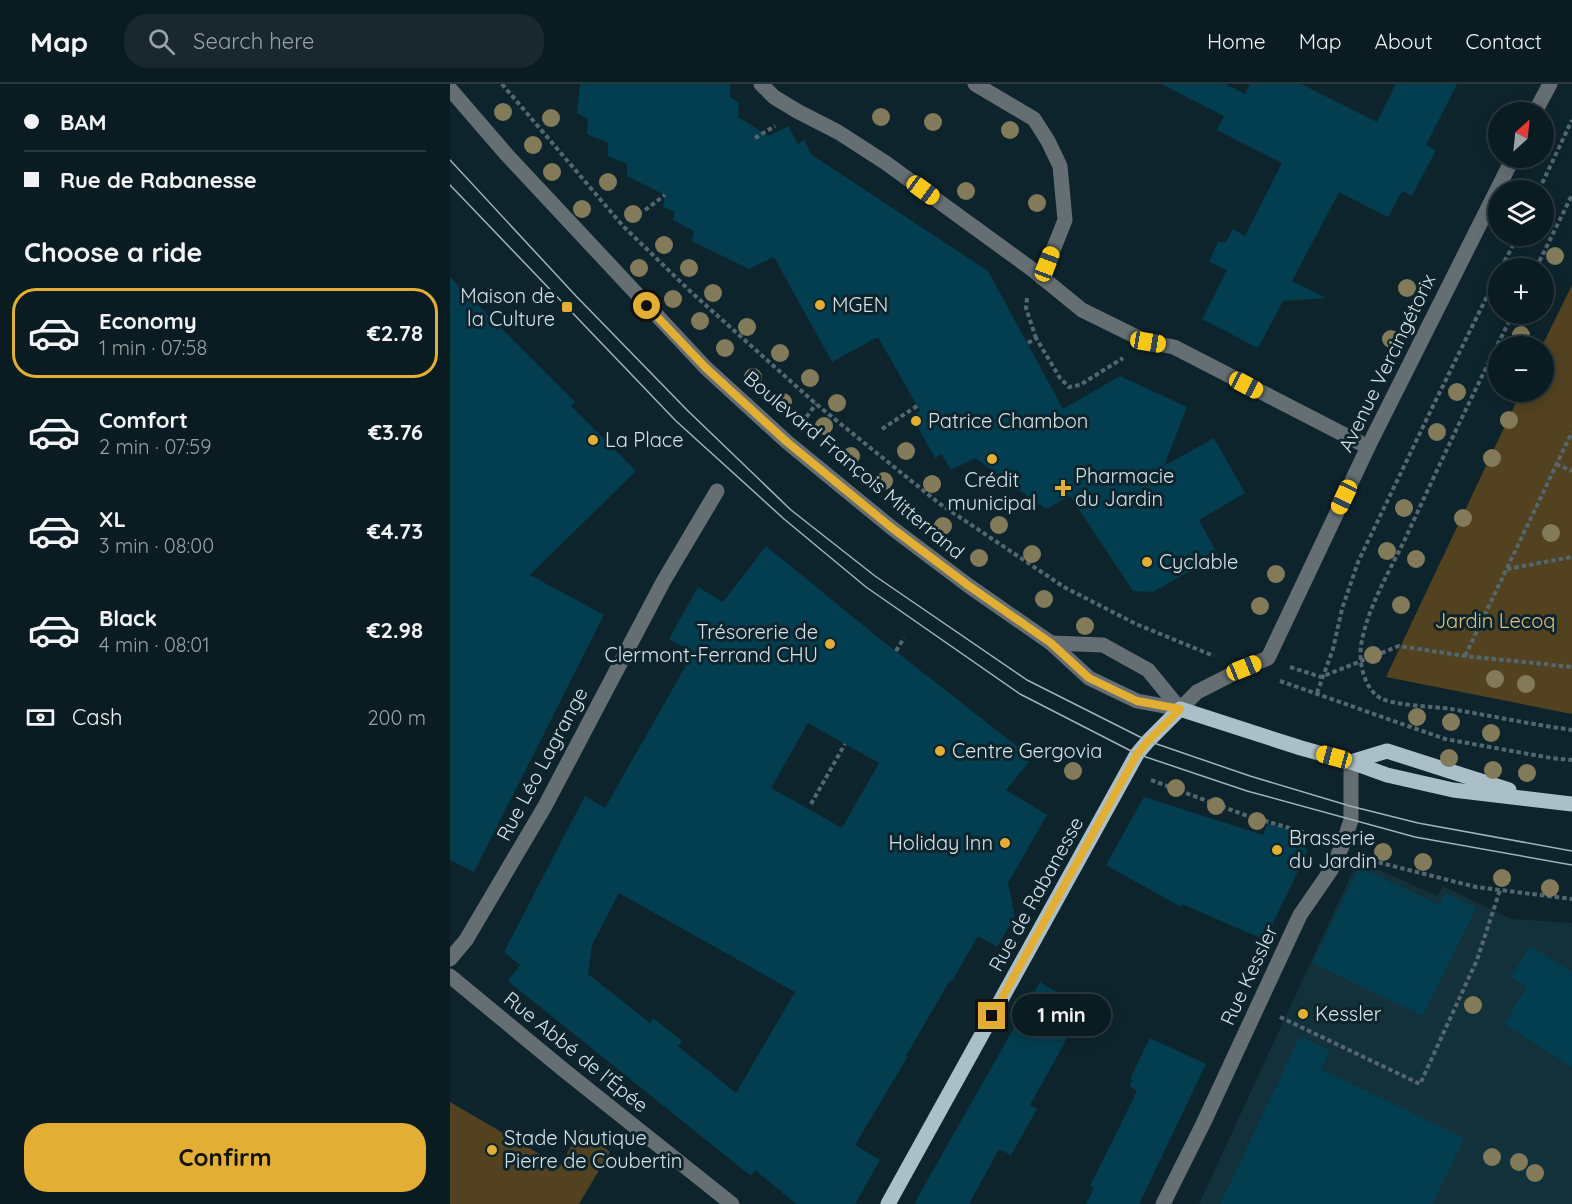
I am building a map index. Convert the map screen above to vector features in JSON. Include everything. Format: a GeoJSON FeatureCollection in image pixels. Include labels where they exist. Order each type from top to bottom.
{"type":"FeatureCollection","features":[{"type":"Feature","properties":{"kind":"main road","name":"Boulevard François Mitterrand"},"geometry":{"type":"LineString","coordinates":[[1180,709],[1387,775],[1453,790],[1572,804]]}},
{"type":"Feature","properties":{"kind":"main road","name":"Rue de Rabanesse"},"geometry":{"type":"LineString","coordinates":[[888,1204],[1137,754],[1180,709]]}},
{"type":"Feature","properties":{"kind":"main road","name":"Boulevard François Mitterrand"},"geometry":{"type":"LineString","coordinates":[[1351,762],[1387,751],[1549,803]]}},
{"type":"Feature","properties":{"kind":"street"},"geometry":{"type":"LineString","coordinates":[[761,84],[789,107],[838,132],[886,163],[1082,309],[1148,342],[1174,347],[1368,447]]}},
{"type":"Feature","properties":{"kind":"street"},"geometry":{"type":"LineString","coordinates":[[975,84],[1034,119],[1060,166],[1065,220],[1037,274]]}},
{"type":"Feature","properties":{"kind":"street"},"geometry":{"type":"LineString","coordinates":[[1541,102],[1550,84]]}},
{"type":"Feature","properties":{"kind":"street","name":"Boulevard François Mitterrand"},"geometry":{"type":"LineString","coordinates":[[450,89],[507,155],[706,368],[787,442],[892,528],[969,586],[1051,643],[1089,678],[1137,701],[1180,709]]}},
{"type":"Feature","properties":{"kind":"street","name":"Avenue Vercingétorix"},"geometry":{"type":"LineString","coordinates":[[1180,709],[1197,692],[1268,658],[1368,447],[1508,168]]}},
{"type":"Feature","properties":{"kind":"street","name":"Rue Léo Lagrange"},"geometry":{"type":"LineString","coordinates":[[450,959],[466,940],[545,806],[663,582],[717,491]]}},
{"type":"Feature","properties":{"kind":"street"},"geometry":{"type":"LineString","coordinates":[[1051,643],[1103,645],[1148,670],[1180,709]]}},
{"type":"Feature","properties":{"kind":"street","name":"Rue Kessler"},"geometry":{"type":"LineString","coordinates":[[1163,1204],[1300,915],[1331,870],[1343,844],[1351,820],[1351,762]]}},
{"type":"Feature","properties":{"kind":"street","name":"Rue Abbé de l'Épée"},"geometry":{"type":"LineString","coordinates":[[450,976],[547,1057],[732,1204]]}},
{"type":"Feature","properties":{"kind":"path"},"geometry":{"type":"LineString","coordinates":[[502,84],[622,226],[690,291],[816,404],[940,504],[1064,587],[1136,624],[1244,668],[1445,739],[1572,760]]}},
{"type":"Feature","properties":{"kind":"path"},"geometry":{"type":"LineString","coordinates":[[1544,180],[1572,120]]}},
{"type":"Feature","properties":{"kind":"path"},"geometry":{"type":"LineString","coordinates":[[645,210],[665,195]]}},
{"type":"Feature","properties":{"kind":"path"},"geometry":{"type":"LineString","coordinates":[[1541,258],[1572,195]]}},
{"type":"Feature","properties":{"kind":"path"},"geometry":{"type":"LineString","coordinates":[[1037,274],[1027,289],[1026,308],[1036,338],[1060,378],[1069,387],[1080,385],[1148,342]]}},
{"type":"Feature","properties":{"kind":"path"},"geometry":{"type":"LineString","coordinates":[[1317,693],[1333,649],[1342,609],[1358,561],[1488,294]]}},
{"type":"Feature","properties":{"kind":"path"},"geometry":{"type":"LineString","coordinates":[[1508,324],[1372,605],[1361,641],[1360,661],[1368,685],[1378,697],[1400,703],[1572,730]]}},
{"type":"Feature","properties":{"kind":"path"},"geometry":{"type":"LineString","coordinates":[[1028,343],[1036,338]]}},
{"type":"Feature","properties":{"kind":"path"},"geometry":{"type":"LineString","coordinates":[[882,429],[917,406]]}},
{"type":"Feature","properties":{"kind":"path"},"geometry":{"type":"LineString","coordinates":[[1465,656],[1572,432]]}},
{"type":"Feature","properties":{"kind":"path"},"geometry":{"type":"LineString","coordinates":[[1556,465],[1572,471]]}},
{"type":"Feature","properties":{"kind":"path"},"geometry":{"type":"LineString","coordinates":[[1506,569],[1572,557]]}},
{"type":"Feature","properties":{"kind":"path"},"geometry":{"type":"LineString","coordinates":[[896,651],[904,638]]}},
{"type":"Feature","properties":{"kind":"path"},"geometry":{"type":"LineString","coordinates":[[1288,666],[1321,677],[1399,646],[1465,656],[1572,667]]}},
{"type":"Feature","properties":{"kind":"path"},"geometry":{"type":"LineString","coordinates":[[811,804],[845,744]]}},
{"type":"Feature","properties":{"kind":"path"},"geometry":{"type":"LineString","coordinates":[[1128,771],[1245,815],[1343,844],[1373,861],[1476,887],[1572,899]]}},
{"type":"Feature","properties":{"kind":"path"},"geometry":{"type":"LineString","coordinates":[[1258,1006],[1420,1084],[1477,960],[1500,890]]}},
{"type":"Feature","properties":{"kind":"shaded area"},"geometry":{"type":"Polygon","coordinates":[[[1358,860],[1437,896],[1443,886],[1511,919],[1572,923],[1572,1204],[1199,1204],[1358,860]]]}},
{"type":"Feature","properties":{"kind":"green space","name":"Jardin Lecoq"},"geometry":{"type":"Polygon","coordinates":[[[1572,285],[1572,714],[1386,677],[1516,402],[1554,402],[1554,336],[1547,336],[1572,285]]]}},
{"type":"Feature","properties":{"kind":"green space","name":"Stade Nautique Pierre de Coubertin"},"geometry":{"type":"Polygon","coordinates":[[[450,1102],[560,1166],[581,1129],[610,1152],[579,1204],[450,1204],[450,1102]]]}},
{"type":"Feature","properties":{"kind":"building"},"geometry":{"type":"Polygon","coordinates":[[[580,84],[730,84],[730,97],[739,103],[738,117],[769,136],[788,126],[798,144],[804,140],[812,155],[988,271],[1063,409],[1120,376],[1187,407],[1164,466],[1214,438],[1245,493],[1199,520],[1218,555],[1153,592],[1133,591],[1070,496],[1046,509],[975,458],[951,470],[942,454],[935,458],[912,417],[920,411],[878,337],[832,362],[774,257],[749,269],[692,241],[694,231],[673,220],[675,212],[663,207],[665,195],[627,176],[627,164],[608,156],[608,143],[587,134],[588,119],[577,113],[580,84]]]}},
{"type":"Feature","properties":{"kind":"building"},"geometry":{"type":"Polygon","coordinates":[[[1161,84],[1225,84],[1245,94],[1250,84],[1301,84],[1377,122],[1396,84],[1457,84],[1426,145],[1436,150],[1412,196],[1402,191],[1388,217],[1339,192],[1292,281],[1326,298],[1283,301],[1258,348],[1202,319],[1227,270],[1209,262],[1218,242],[1226,242],[1233,229],[1245,236],[1282,163],[1217,130],[1224,116],[1161,84]]]}},
{"type":"Feature","properties":{"kind":"building"},"geometry":{"type":"Polygon","coordinates":[[[450,277],[575,402],[571,406],[636,471],[530,575],[604,615],[474,872],[450,860],[450,277]]]}},
{"type":"Feature","properties":{"kind":"building"},"geometry":{"type":"Polygon","coordinates":[[[766,546],[1032,758],[1006,790],[1047,815],[1008,883],[1015,916],[997,947],[978,936],[952,981],[950,980],[855,1145],[880,1160],[855,1204],[796,1204],[755,1170],[751,1176],[508,981],[520,965],[504,952],[585,796],[605,808],[693,653],[669,639],[698,587],[723,602],[766,546]],[[808,723],[771,788],[842,828],[879,763],[808,723]],[[619,893],[592,945],[588,974],[650,1023],[653,1018],[682,1041],[678,1046],[736,1093],[795,992],[619,893]]]}},
{"type":"Feature","properties":{"kind":"building"},"geometry":{"type":"Polygon","coordinates":[[[1144,797],[1263,835],[1268,823],[1308,835],[1304,848],[1308,850],[1265,940],[1182,904],[1181,907],[1106,865],[1144,797]]]}},
{"type":"Feature","properties":{"kind":"building"},"geometry":{"type":"Polygon","coordinates":[[[1359,867],[1440,905],[1445,893],[1476,908],[1423,1016],[1312,963],[1359,867]]]}},
{"type":"Feature","properties":{"kind":"building"},"geometry":{"type":"Polygon","coordinates":[[[1530,946],[1572,972],[1572,1067],[1504,1024],[1527,987],[1511,977],[1530,946]]]}},
{"type":"Feature","properties":{"kind":"building"},"geometry":{"type":"Polygon","coordinates":[[[1040,982],[1084,1008],[1030,1105],[1037,1109],[1011,1155],[999,1149],[969,1204],[914,1204],[1040,982]]]}},
{"type":"Feature","properties":{"kind":"building"},"geometry":{"type":"Polygon","coordinates":[[[1300,1036],[1330,1051],[1321,1069],[1464,1138],[1432,1204],[1220,1204],[1300,1036]]]}},
{"type":"Feature","properties":{"kind":"building"},"geometry":{"type":"Polygon","coordinates":[[[1150,1038],[1206,1064],[1139,1204],[1086,1204],[1094,1188],[1090,1186],[1137,1091],[1129,1086],[1133,1080],[1130,1079],[1150,1038]]]}},
{"type":"Feature","properties":{"kind":"tram line"},"geometry":{"type":"LineString","coordinates":[[450,160],[576,296],[687,410],[791,510],[875,576],[1027,680],[1148,741],[1250,776],[1350,806],[1418,823],[1572,851]]}},
{"type":"Feature","properties":{"kind":"tram line"},"geometry":{"type":"LineString","coordinates":[[450,185],[676,421],[784,519],[866,587],[1020,694],[1137,754],[1247,791],[1415,837],[1572,865]]}},
{"type":"Feature","properties":{"kind":"place","name":"MGEN"},"geometry":{"type":"Point","coordinates":[820,305]}},
{"type":"Feature","properties":{"kind":"place","name":"Maison de la Culture"},"geometry":{"type":"Point","coordinates":[567,307]}},
{"type":"Feature","properties":{"kind":"place","name":"Patrice Chambon"},"geometry":{"type":"Point","coordinates":[916,421]}},
{"type":"Feature","properties":{"kind":"place","name":"La Place"},"geometry":{"type":"Point","coordinates":[593,440]}},
{"type":"Feature","properties":{"kind":"place","name":"Crédit municipal"},"geometry":{"type":"Point","coordinates":[992,459]}},
{"type":"Feature","properties":{"kind":"place","name":"Pharmacie du Jardin"},"geometry":{"type":"Point","coordinates":[1063,488]}},
{"type":"Feature","properties":{"kind":"place","name":"Cyclable"},"geometry":{"type":"Point","coordinates":[1147,562]}},
{"type":"Feature","properties":{"kind":"place","name":"Trésorerie de Clermont-Ferrand CHU"},"geometry":{"type":"Point","coordinates":[830,644]}},
{"type":"Feature","properties":{"kind":"place","name":"Centre Gergovia"},"geometry":{"type":"Point","coordinates":[940,751]}},
{"type":"Feature","properties":{"kind":"place","name":"Holiday Inn"},"geometry":{"type":"Point","coordinates":[1005,843]}},
{"type":"Feature","properties":{"kind":"place","name":"Brasserie du Jardin"},"geometry":{"type":"Point","coordinates":[1277,850]}},
{"type":"Feature","properties":{"kind":"place","name":"Kessler"},"geometry":{"type":"Point","coordinates":[1303,1014]}},
{"type":"Feature","properties":{"kind":"place","name":"Stade Nautique Pierre de Coubertin"},"geometry":{"type":"Point","coordinates":[492,1150]}},
{"type":"Feature","properties":{"kind":"route"},"geometry":{"type":"LineString","coordinates":[[647,306],[706,368],[787,442],[892,528],[969,586],[1051,643],[1089,678],[1137,701],[1180,709],[1137,754],[992,1016]]}}]}
